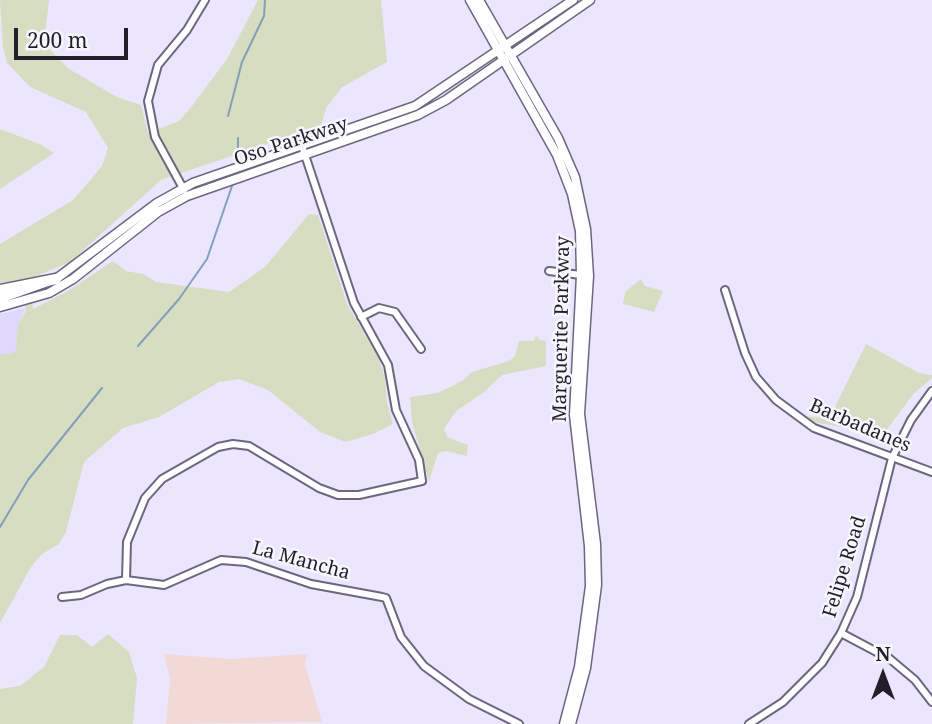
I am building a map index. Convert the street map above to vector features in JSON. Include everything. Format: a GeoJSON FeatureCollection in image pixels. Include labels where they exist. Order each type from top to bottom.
{"type":"FeatureCollection","features":[{"type":"Feature","properties":{"kind":"highway"},"geometry":{"type":"LineString","coordinates":[[0,290],[56,279]]}},
{"type":"Feature","properties":{"kind":"main road","name":"Marguerite Parkway"},"geometry":{"type":"LineString","coordinates":[[470,0],[571,166],[586,229],[589,276],[581,421],[596,544],[597,585],[586,668],[571,724]]}},
{"type":"Feature","properties":{"kind":"main road","name":"Marguerite Parkway"},"geometry":{"type":"LineString","coordinates":[[480,0],[568,181],[580,231],[581,275],[574,415],[589,546],[590,586],[579,667],[564,724]]}},
{"type":"Feature","properties":{"kind":"main road","name":"Oso Parkway"},"geometry":{"type":"LineString","coordinates":[[0,307],[56,279],[147,210],[185,192],[303,150],[418,115],[446,100],[573,0]]}},
{"type":"Feature","properties":{"kind":"main road","name":"Oso Parkway"},"geometry":{"type":"LineString","coordinates":[[504,52],[590,0]]}},
{"type":"Feature","properties":{"kind":"main road","name":"Oso Parkway"},"geometry":{"type":"LineString","coordinates":[[0,299],[49,293],[74,279],[185,192]]}},
{"type":"Feature","properties":{"kind":"street"},"geometry":{"type":"LineString","coordinates":[[185,192],[155,137],[148,101],[158,65],[187,30],[205,0]]}},
{"type":"Feature","properties":{"kind":"street"},"geometry":{"type":"LineString","coordinates":[[62,597],[81,596],[107,584],[125,580],[127,542],[145,498],[162,479],[218,447],[233,444],[249,446],[319,488],[338,495],[359,495],[422,481],[419,460],[396,410],[388,365],[361,317],[303,150]]}},
{"type":"Feature","properties":{"kind":"street"},"geometry":{"type":"LineString","coordinates":[[549,271],[581,275]]}},
{"type":"Feature","properties":{"kind":"street","name":"Barbadanes"},"geometry":{"type":"LineString","coordinates":[[725,290],[745,353],[756,377],[775,400],[814,428],[932,472]]}},
{"type":"Feature","properties":{"kind":"street"},"geometry":{"type":"LineString","coordinates":[[361,317],[379,308],[395,312],[421,349]]}},
{"type":"Feature","properties":{"kind":"street","name":"Felipe Road"},"geometry":{"type":"LineString","coordinates":[[749,724],[783,702],[822,663],[841,633],[857,597],[892,458],[911,420],[932,391]]}},
{"type":"Feature","properties":{"kind":"street","name":"La Mancha"},"geometry":{"type":"LineString","coordinates":[[125,580],[164,585],[211,562],[235,560],[311,584],[386,598],[401,637],[424,666],[461,694],[519,724]]}},
{"type":"Feature","properties":{"kind":"street"},"geometry":{"type":"LineString","coordinates":[[841,633],[890,659],[915,680],[932,702]]}},
{"type":"Feature","properties":{"kind":"shaded area"},"geometry":{"type":"Polygon","coordinates":[[[26,308],[18,324],[16,349],[12,354],[0,354],[0,314],[26,308]]]}},
{"type":"Feature","properties":{"kind":"shaded area"},"geometry":{"type":"Polygon","coordinates":[[[164,654],[231,659],[307,654],[305,664],[322,722],[166,724],[170,679],[164,654]]]}},
{"type":"Feature","properties":{"kind":"green space"},"geometry":{"type":"Polygon","coordinates":[[[0,0],[49,0],[45,35],[47,47],[69,69],[117,97],[141,105],[148,133],[179,121],[192,106],[227,59],[258,0],[381,0],[387,62],[342,87],[326,108],[320,130],[291,136],[161,180],[70,262],[29,279],[33,309],[68,291],[113,261],[126,271],[143,274],[156,282],[229,292],[265,267],[309,214],[318,215],[347,304],[378,357],[385,378],[387,402],[393,424],[373,434],[346,442],[320,432],[268,390],[239,379],[219,382],[159,417],[123,428],[84,462],[66,532],[59,544],[42,554],[31,567],[0,623],[0,354],[12,354],[16,349],[18,324],[26,311],[21,281],[0,283],[0,244],[73,200],[102,166],[108,148],[86,112],[30,87],[7,63],[3,47],[0,0]]]}},
{"type":"Feature","properties":{"kind":"green space"},"geometry":{"type":"Polygon","coordinates":[[[0,129],[42,145],[54,153],[0,189],[0,129]]]}},
{"type":"Feature","properties":{"kind":"green space"},"geometry":{"type":"Polygon","coordinates":[[[641,279],[645,286],[663,291],[654,312],[623,304],[625,292],[641,279]]]}},
{"type":"Feature","properties":{"kind":"green space"},"geometry":{"type":"Polygon","coordinates":[[[536,335],[540,340],[546,341],[546,366],[502,375],[483,393],[456,411],[444,429],[447,437],[468,445],[467,456],[446,451],[438,453],[429,482],[412,422],[410,397],[438,393],[462,381],[472,372],[509,361],[515,356],[519,341],[534,341],[536,335]]]}},
{"type":"Feature","properties":{"kind":"green space"},"geometry":{"type":"Polygon","coordinates":[[[866,344],[919,373],[932,375],[932,378],[914,393],[883,435],[814,422],[802,416],[821,418],[831,415],[866,344]]]}},
{"type":"Feature","properties":{"kind":"green space"},"geometry":{"type":"Polygon","coordinates":[[[108,634],[129,652],[137,678],[133,724],[0,724],[0,689],[20,686],[44,667],[60,635],[77,635],[92,647],[108,634]]]}},
{"type":"Feature","properties":{"kind":"waterway"},"geometry":{"type":"LineString","coordinates":[[228,116],[242,62],[264,16],[265,0]]}},
{"type":"Feature","properties":{"kind":"waterway"},"geometry":{"type":"LineString","coordinates":[[238,138],[238,158]]}},
{"type":"Feature","properties":{"kind":"waterway"},"geometry":{"type":"LineString","coordinates":[[138,346],[179,299],[207,259],[232,186]]}},
{"type":"Feature","properties":{"kind":"waterway"},"geometry":{"type":"LineString","coordinates":[[0,527],[28,480],[102,388]]}}]}
